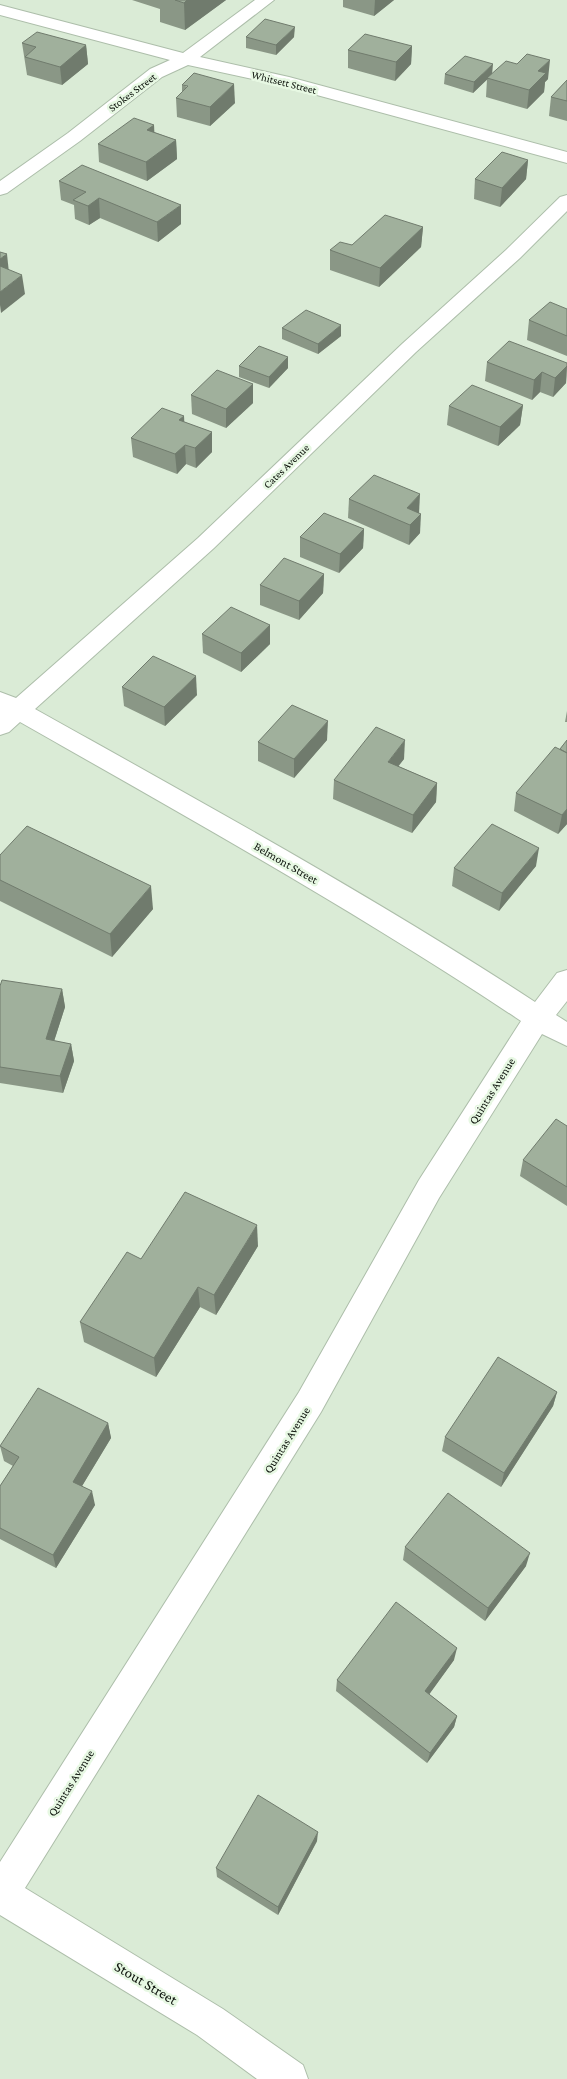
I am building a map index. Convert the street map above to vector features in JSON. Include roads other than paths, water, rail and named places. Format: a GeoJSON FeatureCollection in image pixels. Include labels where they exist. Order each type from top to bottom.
{"type":"FeatureCollection","features":[{"type":"Feature","properties":{"kind":"street"},"geometry":{"type":"LineString","coordinates":[[20,16],[36,0]]}},
{"type":"Feature","properties":{"kind":"street","name":"Stokes Street"},"geometry":{"type":"LineString","coordinates":[[0,189],[74,137],[156,73],[186,59],[266,0]]}},
{"type":"Feature","properties":{"kind":"street","name":"Whitsett Street"},"geometry":{"type":"LineString","coordinates":[[0,10],[186,59],[283,81],[567,158]]}},
{"type":"Feature","properties":{"kind":"street","name":"Cates Avenue"},"geometry":{"type":"LineString","coordinates":[[6,712],[206,543],[409,348],[567,201]]}},
{"type":"Feature","properties":{"kind":"street","name":"Belmont Street"},"geometry":{"type":"LineString","coordinates":[[6,712],[216,822],[420,942],[567,1035]]}},
{"type":"Feature","properties":{"kind":"street","name":"Quintas Avenue"},"geometry":{"type":"LineString","coordinates":[[0,1895],[310,1402],[429,1189],[538,1018],[567,981]]}},
{"type":"Feature","properties":{"kind":"street","name":"Stout Street"},"geometry":{"type":"LineString","coordinates":[[0,1895],[210,2022],[289,2079]]}}]}
